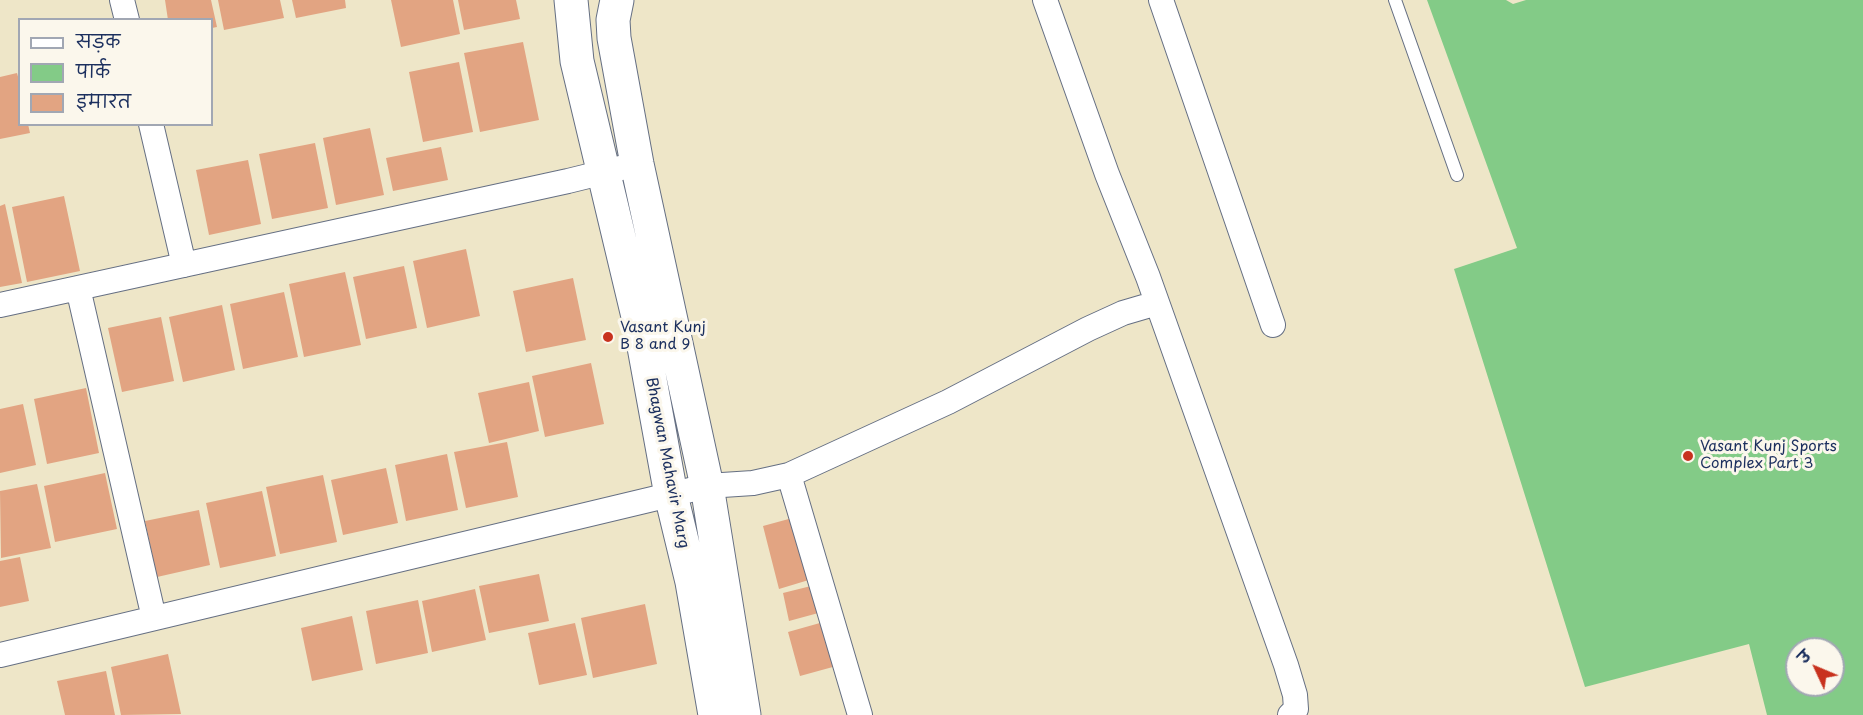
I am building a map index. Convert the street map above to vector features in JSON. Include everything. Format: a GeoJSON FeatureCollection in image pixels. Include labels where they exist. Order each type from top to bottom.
{"type":"FeatureCollection","features":[{"type":"Feature","properties":{"kind":"street"},"geometry":{"type":"LineString","coordinates":[[122,0],[126,18]]}},
{"type":"Feature","properties":{"kind":"street","name":"Bhagwan Mahavir Marg"},"geometry":{"type":"LineString","coordinates":[[571,0],[577,61],[640,325],[671,495],[692,582],[715,715]]}},
{"type":"Feature","properties":{"kind":"street"},"geometry":{"type":"LineString","coordinates":[[617,0],[613,20],[614,38],[637,164],[707,486],[744,715]]}},
{"type":"Feature","properties":{"kind":"street"},"geometry":{"type":"LineString","coordinates":[[1045,0],[1107,174],[1157,303],[1286,664],[1295,695],[1296,710],[1290,715]]}},
{"type":"Feature","properties":{"kind":"street"},"geometry":{"type":"LineString","coordinates":[[1161,0],[1273,325]]}},
{"type":"Feature","properties":{"kind":"street"},"geometry":{"type":"LineString","coordinates":[[151,126],[184,265]]}},
{"type":"Feature","properties":{"kind":"street"},"geometry":{"type":"LineString","coordinates":[[0,305],[637,164]]}},
{"type":"Feature","properties":{"kind":"street"},"geometry":{"type":"LineString","coordinates":[[78,288],[154,618]]}},
{"type":"Feature","properties":{"kind":"street"},"geometry":{"type":"LineString","coordinates":[[0,655],[707,486],[753,483],[789,475],[948,402],[1123,313],[1157,303]]}},
{"type":"Feature","properties":{"kind":"street"},"geometry":{"type":"LineString","coordinates":[[789,475],[860,715]]}},
{"type":"Feature","properties":{"kind":"lane"},"geometry":{"type":"LineString","coordinates":[[1395,0],[1457,175]]}},
{"type":"Feature","properties":{"kind":"green space","name":"Vasant Kunj Sports Complex Part 3"},"geometry":{"type":"Polygon","coordinates":[[[1427,0],[1506,0],[1513,4],[1526,0],[1863,0],[1863,715],[1767,715],[1749,644],[1585,687],[1454,269],[1517,248],[1427,0]]]}},
{"type":"Feature","properties":{"kind":"building"},"geometry":{"type":"Polygon","coordinates":[[[165,0],[211,0],[217,27],[213,28],[213,18],[168,18],[165,0]]]}},
{"type":"Feature","properties":{"kind":"building"},"geometry":{"type":"Polygon","coordinates":[[[218,0],[280,0],[284,18],[224,30],[218,0]]]}},
{"type":"Feature","properties":{"kind":"building"},"geometry":{"type":"Polygon","coordinates":[[[292,0],[345,0],[346,8],[296,18],[292,0]]]}},
{"type":"Feature","properties":{"kind":"building"},"geometry":{"type":"Polygon","coordinates":[[[391,0],[453,0],[460,34],[401,47],[391,0]]]}},
{"type":"Feature","properties":{"kind":"building"},"geometry":{"type":"Polygon","coordinates":[[[458,0],[516,0],[520,19],[464,30],[458,0]]]}},
{"type":"Feature","properties":{"kind":"building"},"geometry":{"type":"Polygon","coordinates":[[[523,42],[539,120],[480,132],[464,53],[523,42]]]}},
{"type":"Feature","properties":{"kind":"building"},"geometry":{"type":"Polygon","coordinates":[[[459,62],[473,132],[423,142],[409,72],[459,62]]]}},
{"type":"Feature","properties":{"kind":"building"},"geometry":{"type":"Polygon","coordinates":[[[17,73],[18,126],[28,126],[30,133],[0,139],[0,77],[17,73]]]}},
{"type":"Feature","properties":{"kind":"building"},"geometry":{"type":"Polygon","coordinates":[[[370,128],[384,195],[336,205],[323,138],[370,128]]]}},
{"type":"Feature","properties":{"kind":"building"},"geometry":{"type":"Polygon","coordinates":[[[315,143],[328,208],[272,219],[259,154],[315,143]]]}},
{"type":"Feature","properties":{"kind":"building"},"geometry":{"type":"Polygon","coordinates":[[[441,147],[448,180],[393,191],[386,158],[441,147]]]}},
{"type":"Feature","properties":{"kind":"building"},"geometry":{"type":"Polygon","coordinates":[[[248,160],[261,224],[209,235],[196,170],[248,160]]]}},
{"type":"Feature","properties":{"kind":"building"},"geometry":{"type":"Polygon","coordinates":[[[64,196],[80,271],[27,282],[12,207],[64,196]]]}},
{"type":"Feature","properties":{"kind":"building"},"geometry":{"type":"Polygon","coordinates":[[[5,204],[22,283],[0,287],[0,206],[5,204]]]}},
{"type":"Feature","properties":{"kind":"building"},"geometry":{"type":"Polygon","coordinates":[[[466,249],[480,316],[427,328],[413,261],[466,249]]]}},
{"type":"Feature","properties":{"kind":"building"},"geometry":{"type":"Polygon","coordinates":[[[404,266],[417,328],[366,339],[353,277],[404,266]]]}},
{"type":"Feature","properties":{"kind":"building"},"geometry":{"type":"Polygon","coordinates":[[[345,272],[361,345],[304,357],[289,284],[345,272]]]}},
{"type":"Feature","properties":{"kind":"building"},"geometry":{"type":"Polygon","coordinates":[[[573,278],[586,340],[526,352],[513,291],[573,278]]]}},
{"type":"Feature","properties":{"kind":"building"},"geometry":{"type":"Polygon","coordinates":[[[284,292],[298,357],[243,369],[230,304],[284,292]]]}},
{"type":"Feature","properties":{"kind":"building"},"geometry":{"type":"Polygon","coordinates":[[[222,305],[235,370],[183,382],[169,317],[222,305]]]}},
{"type":"Feature","properties":{"kind":"building"},"geometry":{"type":"Polygon","coordinates":[[[161,317],[174,381],[122,392],[108,328],[161,317]]]}},
{"type":"Feature","properties":{"kind":"building"},"geometry":{"type":"Polygon","coordinates":[[[591,363],[604,424],[545,437],[532,376],[591,363]]]}},
{"type":"Feature","properties":{"kind":"building"},"geometry":{"type":"Polygon","coordinates":[[[529,382],[539,431],[489,443],[478,393],[529,382]]]}},
{"type":"Feature","properties":{"kind":"building"},"geometry":{"type":"Polygon","coordinates":[[[86,388],[99,453],[47,464],[34,399],[86,388]]]}},
{"type":"Feature","properties":{"kind":"building"},"geometry":{"type":"Polygon","coordinates":[[[23,404],[36,465],[0,473],[0,409],[23,404]]]}},
{"type":"Feature","properties":{"kind":"building"},"geometry":{"type":"Polygon","coordinates":[[[507,442],[518,497],[466,508],[454,452],[507,442]]]}},
{"type":"Feature","properties":{"kind":"building"},"geometry":{"type":"Polygon","coordinates":[[[447,454],[458,510],[406,521],[395,465],[447,454]]]}},
{"type":"Feature","properties":{"kind":"building"},"geometry":{"type":"Polygon","coordinates":[[[386,468],[398,523],[343,535],[331,480],[386,468]]]}},
{"type":"Feature","properties":{"kind":"building"},"geometry":{"type":"Polygon","coordinates":[[[105,473],[117,529],[55,542],[44,486],[105,473]]]}},
{"type":"Feature","properties":{"kind":"building"},"geometry":{"type":"Polygon","coordinates":[[[323,475],[337,542],[280,554],[266,487],[323,475]]]}},
{"type":"Feature","properties":{"kind":"building"},"geometry":{"type":"Polygon","coordinates":[[[37,484],[51,548],[1,558],[0,491],[37,484]]]}},
{"type":"Feature","properties":{"kind":"building"},"geometry":{"type":"Polygon","coordinates":[[[262,491],[276,556],[220,568],[206,503],[262,491]]]}},
{"type":"Feature","properties":{"kind":"building"},"geometry":{"type":"Polygon","coordinates":[[[199,510],[210,565],[157,577],[145,521],[199,510]]]}},
{"type":"Feature","properties":{"kind":"building"},"geometry":{"type":"Polygon","coordinates":[[[796,517],[812,579],[779,589],[763,526],[796,517]]]}},
{"type":"Feature","properties":{"kind":"building"},"geometry":{"type":"Polygon","coordinates":[[[20,557],[29,601],[0,607],[0,561],[20,557]]]}},
{"type":"Feature","properties":{"kind":"building"},"geometry":{"type":"Polygon","coordinates":[[[539,574],[549,621],[489,633],[479,586],[539,574]]]}},
{"type":"Feature","properties":{"kind":"building"},"geometry":{"type":"Polygon","coordinates":[[[815,585],[822,612],[789,621],[783,593],[815,585]]]}},
{"type":"Feature","properties":{"kind":"building"},"geometry":{"type":"Polygon","coordinates":[[[475,589],[486,640],[432,652],[422,601],[475,589]]]}},
{"type":"Feature","properties":{"kind":"building"},"geometry":{"type":"Polygon","coordinates":[[[418,600],[428,653],[376,664],[366,611],[418,600]]]}},
{"type":"Feature","properties":{"kind":"building"},"geometry":{"type":"Polygon","coordinates":[[[645,604],[657,664],[593,678],[581,618],[645,604]]]}},
{"type":"Feature","properties":{"kind":"building"},"geometry":{"type":"Polygon","coordinates":[[[352,616],[363,670],[312,681],[301,628],[352,616]]]}},
{"type":"Feature","properties":{"kind":"building"},"geometry":{"type":"Polygon","coordinates":[[[827,621],[840,665],[800,676],[788,632],[827,621]]]}},
{"type":"Feature","properties":{"kind":"building"},"geometry":{"type":"Polygon","coordinates":[[[575,623],[587,675],[539,685],[528,633],[575,623]]]}},
{"type":"Feature","properties":{"kind":"building"},"geometry":{"type":"Polygon","coordinates":[[[168,654],[181,714],[121,715],[111,667],[168,654]]]}},
{"type":"Feature","properties":{"kind":"building"},"geometry":{"type":"Polygon","coordinates":[[[106,671],[115,715],[65,715],[57,681],[106,671]]]}},
{"type":"Feature","properties":{"kind":"place","name":"Vasant Kunj B 8 and 9"},"geometry":{"type":"Point","coordinates":[608,337]}},
{"type":"Feature","properties":{"kind":"place","name":"Vasant Kunj Sports Complex Part 3"},"geometry":{"type":"Point","coordinates":[1688,456]}}]}
